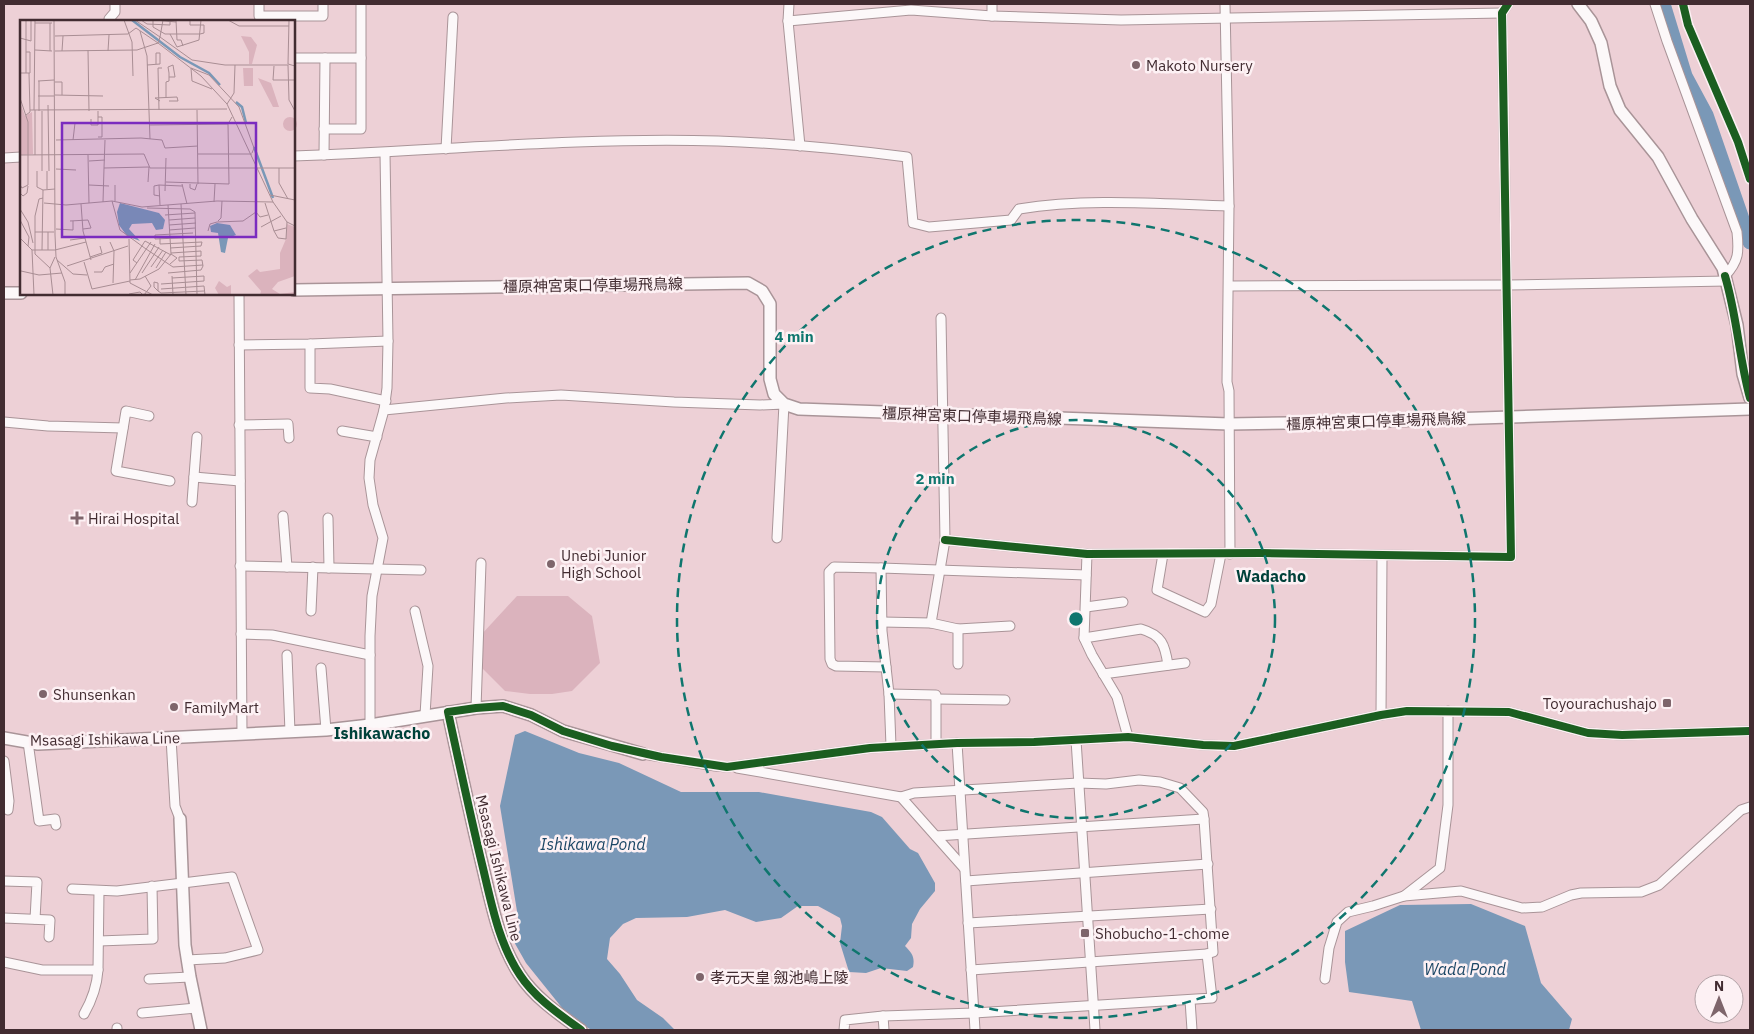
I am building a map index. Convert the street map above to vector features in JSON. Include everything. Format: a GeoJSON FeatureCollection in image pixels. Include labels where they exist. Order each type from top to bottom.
{"type":"FeatureCollection","features":[{"type":"Feature","properties":{"kind":"main road"},"geometry":{"type":"LineString","coordinates":[[1578,4],[1591,21],[1602,43],[1610,86],[1620,110],[1658,157],[1692,219],[1718,260],[1726,278],[1737,325],[1743,374],[1750,398]]}},
{"type":"Feature","properties":{"kind":"main road","name":"橿原神宮東口停車場飛鳥線"},"geometry":{"type":"LineString","coordinates":[[295,290],[748,283],[762,291],[770,304],[770,379],[774,394],[784,404],[799,409],[1229,424],[1367,422],[1750,409]]}},
{"type":"Feature","properties":{"kind":"main road"},"geometry":{"type":"LineString","coordinates":[[4,293],[20,293]]}},
{"type":"Feature","properties":{"kind":"main road"},"geometry":{"type":"LineString","coordinates":[[448,712],[503,706],[531,715],[564,731],[643,754]]}},
{"type":"Feature","properties":{"kind":"main road","name":"Msasagi Ishikawa Line"},"geometry":{"type":"LineString","coordinates":[[4,738],[38,744],[326,730],[370,726],[448,712],[487,884],[506,952],[520,976],[533,992],[581,1030]]}},
{"type":"Feature","properties":{"kind":"main road"},"geometry":{"type":"LineString","coordinates":[[180,818],[187,960],[201,1030]]}},
{"type":"Feature","properties":{"kind":"street"},"geometry":{"type":"LineString","coordinates":[[109,20],[116,12],[115,4]]}},
{"type":"Feature","properties":{"kind":"street"},"geometry":{"type":"LineString","coordinates":[[259,4],[259,16],[276,19],[323,16],[323,4]]}},
{"type":"Feature","properties":{"kind":"street"},"geometry":{"type":"LineString","coordinates":[[324,129],[361,129],[361,4]]}},
{"type":"Feature","properties":{"kind":"street"},"geometry":{"type":"LineString","coordinates":[[789,4],[788,21],[800,146]]}},
{"type":"Feature","properties":{"kind":"street"},"geometry":{"type":"LineString","coordinates":[[992,4],[992,16]]}},
{"type":"Feature","properties":{"kind":"street"},"geometry":{"type":"LineString","coordinates":[[1163,554],[1157,590],[1205,612],[1211,604],[1225,554],[1229,424],[1229,391],[1227,382],[1229,206],[1225,4]]}},
{"type":"Feature","properties":{"kind":"street"},"geometry":{"type":"LineString","coordinates":[[945,540],[1087,554],[1511,557],[1502,13],[1508,4]]}},
{"type":"Feature","properties":{"kind":"street"},"geometry":{"type":"LineString","coordinates":[[1229,286],[1507,285],[1726,278],[1738,257],[1737,232],[1655,4]]}},
{"type":"Feature","properties":{"kind":"street"},"geometry":{"type":"LineString","coordinates":[[788,21],[911,10],[992,16],[1121,20],[1502,13]]}},
{"type":"Feature","properties":{"kind":"street"},"geometry":{"type":"LineString","coordinates":[[446,149],[453,17]]}},
{"type":"Feature","properties":{"kind":"street"},"geometry":{"type":"LineString","coordinates":[[295,58],[361,58]]}},
{"type":"Feature","properties":{"kind":"street"},"geometry":{"type":"LineString","coordinates":[[324,154],[325,58]]}},
{"type":"Feature","properties":{"kind":"street"},"geometry":{"type":"LineString","coordinates":[[295,156],[385,153],[537,143],[718,141],[800,146],[907,157],[913,223],[929,227],[1011,220],[1019,209],[1077,202],[1229,206]]}},
{"type":"Feature","properties":{"kind":"street"},"geometry":{"type":"LineString","coordinates":[[370,726],[372,596],[383,538],[373,505],[368,478],[370,460],[385,405],[388,341],[385,153]]}},
{"type":"Feature","properties":{"kind":"street"},"geometry":{"type":"LineString","coordinates":[[4,158],[20,157]]}},
{"type":"Feature","properties":{"kind":"street"},"geometry":{"type":"LineString","coordinates":[[239,295],[242,734]]}},
{"type":"Feature","properties":{"kind":"street"},"geometry":{"type":"LineString","coordinates":[[932,623],[945,540],[942,318]]}},
{"type":"Feature","properties":{"kind":"street"},"geometry":{"type":"LineString","coordinates":[[239,345],[388,341]]}},
{"type":"Feature","properties":{"kind":"street"},"geometry":{"type":"LineString","coordinates":[[310,344],[310,388],[330,389],[385,405],[561,395],[674,402],[784,404],[777,538]]}},
{"type":"Feature","properties":{"kind":"street"},"geometry":{"type":"LineString","coordinates":[[150,416],[126,411],[116,471],[170,481]]}},
{"type":"Feature","properties":{"kind":"street"},"geometry":{"type":"LineString","coordinates":[[4,422],[48,426],[123,428]]}},
{"type":"Feature","properties":{"kind":"street"},"geometry":{"type":"LineString","coordinates":[[239,424],[288,424],[290,438]]}},
{"type":"Feature","properties":{"kind":"street"},"geometry":{"type":"LineString","coordinates":[[342,431],[377,437]]}},
{"type":"Feature","properties":{"kind":"street"},"geometry":{"type":"LineString","coordinates":[[192,502],[197,437]]}},
{"type":"Feature","properties":{"kind":"street"},"geometry":{"type":"LineString","coordinates":[[194,476],[240,480]]}},
{"type":"Feature","properties":{"kind":"street"},"geometry":{"type":"LineString","coordinates":[[283,516],[287,567]]}},
{"type":"Feature","properties":{"kind":"street"},"geometry":{"type":"LineString","coordinates":[[328,518],[329,568]]}},
{"type":"Feature","properties":{"kind":"street"},"geometry":{"type":"LineString","coordinates":[[1087,554],[1084,638],[1086,645],[1117,697],[1128,737]]}},
{"type":"Feature","properties":{"kind":"street"},"geometry":{"type":"LineString","coordinates":[[1380,714],[1382,556]]}},
{"type":"Feature","properties":{"kind":"street"},"geometry":{"type":"LineString","coordinates":[[476,708],[481,563]]}},
{"type":"Feature","properties":{"kind":"street"},"geometry":{"type":"LineString","coordinates":[[240,566],[421,570]]}},
{"type":"Feature","properties":{"kind":"street"},"geometry":{"type":"LineString","coordinates":[[310,611],[313,567]]}},
{"type":"Feature","properties":{"kind":"street"},"geometry":{"type":"LineString","coordinates":[[886,667],[836,666],[832,664],[830,659],[831,569],[834,567],[1086,575]]}},
{"type":"Feature","properties":{"kind":"street"},"geometry":{"type":"LineString","coordinates":[[881,568],[882,622],[889,694],[891,746]]}},
{"type":"Feature","properties":{"kind":"street"},"geometry":{"type":"LineString","coordinates":[[1086,607],[1123,602]]}},
{"type":"Feature","properties":{"kind":"street"},"geometry":{"type":"LineString","coordinates":[[415,611],[428,666],[425,715]]}},
{"type":"Feature","properties":{"kind":"street"},"geometry":{"type":"LineString","coordinates":[[882,622],[932,623],[958,629],[1010,626]]}},
{"type":"Feature","properties":{"kind":"street"},"geometry":{"type":"LineString","coordinates":[[958,629],[958,664]]}},
{"type":"Feature","properties":{"kind":"street"},"geometry":{"type":"LineString","coordinates":[[1084,638],[1141,629],[1148,631],[1160,639],[1166,648],[1168,665]]}},
{"type":"Feature","properties":{"kind":"street"},"geometry":{"type":"LineString","coordinates":[[241,634],[272,635],[370,654]]}},
{"type":"Feature","properties":{"kind":"street"},"geometry":{"type":"LineString","coordinates":[[287,654],[290,732]]}},
{"type":"Feature","properties":{"kind":"street"},"geometry":{"type":"LineString","coordinates":[[1103,674],[1185,663]]}},
{"type":"Feature","properties":{"kind":"street"},"geometry":{"type":"LineString","coordinates":[[321,668],[326,730]]}},
{"type":"Feature","properties":{"kind":"street"},"geometry":{"type":"LineString","coordinates":[[889,694],[936,694],[936,744]]}},
{"type":"Feature","properties":{"kind":"street"},"geometry":{"type":"LineString","coordinates":[[936,699],[1005,700]]}},
{"type":"Feature","properties":{"kind":"street"},"geometry":{"type":"LineString","coordinates":[[727,767],[891,746],[957,743],[1034,742],[1128,737],[1203,745],[1234,746],[1380,714],[1407,711],[1509,712],[1588,733],[1613,735],[1750,731]]}},
{"type":"Feature","properties":{"kind":"street"},"geometry":{"type":"LineString","coordinates":[[1404,896],[1440,868],[1448,804],[1448,711]]}},
{"type":"Feature","properties":{"kind":"street"},"geometry":{"type":"LineString","coordinates":[[171,738],[175,806],[180,818]]}},
{"type":"Feature","properties":{"kind":"street"},"geometry":{"type":"LineString","coordinates":[[1076,740],[1095,1030]]}},
{"type":"Feature","properties":{"kind":"street"},"geometry":{"type":"LineString","coordinates":[[28,742],[39,821],[55,819],[56,825]]}},
{"type":"Feature","properties":{"kind":"street"},"geometry":{"type":"LineString","coordinates":[[957,743],[975,1030]]}},
{"type":"Feature","properties":{"kind":"street"},"geometry":{"type":"LineString","coordinates":[[643,754],[901,797],[914,793],[1078,783],[1106,784],[1139,780],[1180,788],[1202,812],[1208,864],[1213,952],[1207,954],[971,970]]}},
{"type":"Feature","properties":{"kind":"street"},"geometry":{"type":"LineString","coordinates":[[4,761],[9,801],[8,810]]}},
{"type":"Feature","properties":{"kind":"street"},"geometry":{"type":"LineString","coordinates":[[901,797],[965,868]]}},
{"type":"Feature","properties":{"kind":"street"},"geometry":{"type":"LineString","coordinates":[[1325,979],[1329,948],[1337,922],[1348,912],[1404,896],[1461,891],[1522,908],[1542,907],[1581,893],[1641,892],[1659,885],[1741,810],[1750,807]]}},
{"type":"Feature","properties":{"kind":"street"},"geometry":{"type":"LineString","coordinates":[[936,836],[1204,819]]}},
{"type":"Feature","properties":{"kind":"street"},"geometry":{"type":"LineString","coordinates":[[966,881],[1208,864]]}},
{"type":"Feature","properties":{"kind":"street"},"geometry":{"type":"LineString","coordinates":[[72,889],[117,891],[232,877],[258,950],[226,958],[187,960]]}},
{"type":"Feature","properties":{"kind":"street"},"geometry":{"type":"LineString","coordinates":[[4,881],[37,882],[35,919]]}},
{"type":"Feature","properties":{"kind":"street"},"geometry":{"type":"LineString","coordinates":[[99,941],[154,939],[152,886]]}},
{"type":"Feature","properties":{"kind":"street"},"geometry":{"type":"LineString","coordinates":[[84,1014],[91,1002],[96,987],[99,941],[99,891]]}},
{"type":"Feature","properties":{"kind":"street"},"geometry":{"type":"LineString","coordinates":[[968,923],[1211,909]]}},
{"type":"Feature","properties":{"kind":"street"},"geometry":{"type":"LineString","coordinates":[[4,918],[50,920],[49,937]]}},
{"type":"Feature","properties":{"kind":"street"},"geometry":{"type":"LineString","coordinates":[[844,1030],[845,1020],[883,1016],[974,1013],[1212,998],[1207,954]]}},
{"type":"Feature","properties":{"kind":"street"},"geometry":{"type":"LineString","coordinates":[[4,962],[42,970],[98,970]]}},
{"type":"Feature","properties":{"kind":"street"},"geometry":{"type":"LineString","coordinates":[[149,979],[190,978]]}},
{"type":"Feature","properties":{"kind":"street"},"geometry":{"type":"LineString","coordinates":[[1190,1000],[1192,1030]]}},
{"type":"Feature","properties":{"kind":"street"},"geometry":{"type":"LineString","coordinates":[[142,1013],[196,1008]]}},
{"type":"Feature","properties":{"kind":"street"},"geometry":{"type":"LineString","coordinates":[[883,1016],[884,1030]]}},
{"type":"Feature","properties":{"kind":"shaded area"},"geometry":{"type":"Polygon","coordinates":[[[517,596],[568,596],[592,616],[600,663],[572,691],[552,694],[530,694],[505,691],[481,667],[481,635],[517,596]]]}},
{"type":"Feature","properties":{"kind":"water","name":"Ishikawa Pond"},"geometry":{"type":"Polygon","coordinates":[[[525,731],[579,753],[619,763],[681,792],[759,792],[871,812],[882,817],[910,849],[918,853],[935,883],[935,891],[920,909],[912,924],[911,938],[905,946],[914,960],[913,967],[907,971],[881,968],[866,973],[849,972],[840,943],[842,926],[840,918],[818,906],[798,906],[781,918],[756,922],[725,910],[687,917],[636,918],[623,924],[610,938],[607,959],[620,974],[637,1000],[663,1018],[675,1030],[592,1030],[588,1028],[567,1014],[526,963],[513,940],[520,930],[500,806],[515,735],[525,731]]]}},
{"type":"Feature","properties":{"kind":"water","name":"Wada Pond"},"geometry":{"type":"Polygon","coordinates":[[[1471,904],[1525,926],[1541,983],[1572,1019],[1569,1030],[1421,1030],[1412,1001],[1349,992],[1345,962],[1345,931],[1400,905],[1471,904]]]}},
{"type":"Feature","properties":{"kind":"waterway"},"geometry":{"type":"LineString","coordinates":[[1663,4],[1685,76],[1706,115],[1750,242]]}},
{"type":"Feature","properties":{"kind":"cycle path"},"geometry":{"type":"LineString","coordinates":[[945,540],[1087,554],[1261,553],[1511,557],[1502,13],[1508,4]]}},
{"type":"Feature","properties":{"kind":"cycle path"},"geometry":{"type":"LineString","coordinates":[[1683,4],[1688,25],[1738,142],[1750,179]]}},
{"type":"Feature","properties":{"kind":"cycle path"},"geometry":{"type":"LineString","coordinates":[[1725,276],[1750,398]]}},
{"type":"Feature","properties":{"kind":"cycle path"},"geometry":{"type":"LineString","coordinates":[[581,1030],[533,991],[520,975],[506,949],[496,921],[448,712],[503,706],[531,715],[563,731],[612,746],[661,757],[727,767],[870,748],[957,743],[1034,742],[1128,737],[1203,745],[1234,746],[1407,711],[1509,712],[1588,733],[1622,735],[1750,731]]}},
{"type":"Feature","properties":{"kind":"place","name":"Makoto Nursery"},"geometry":{"type":"Point","coordinates":[1136,65]}},
{"type":"Feature","properties":{"kind":"place","name":"Hirai Hospital"},"geometry":{"type":"Point","coordinates":[77,518]}},
{"type":"Feature","properties":{"kind":"place","name":"Unebi Junior High School"},"geometry":{"type":"Point","coordinates":[551,564]}},
{"type":"Feature","properties":{"kind":"place","name":"Shunsenkan"},"geometry":{"type":"Point","coordinates":[43,694]}},
{"type":"Feature","properties":{"kind":"place","name":"Toyourachushajo"},"geometry":{"type":"Point","coordinates":[1667,703]}},
{"type":"Feature","properties":{"kind":"place","name":"FamilyMart"},"geometry":{"type":"Point","coordinates":[174,707]}},
{"type":"Feature","properties":{"kind":"place","name":"Shobucho-1-chome"},"geometry":{"type":"Point","coordinates":[1085,933]}},
{"type":"Feature","properties":{"kind":"place","name":"孝元天皇 劔池嶋上陵"},"geometry":{"type":"Point","coordinates":[700,977]}},
{"type":"Feature","properties":{"kind":"district","name":"Wadacho"},"geometry":{"type":"Point","coordinates":[1271,576]}},
{"type":"Feature","properties":{"kind":"district","name":"Ishikawacho"},"geometry":{"type":"Point","coordinates":[382,733]}}]}
